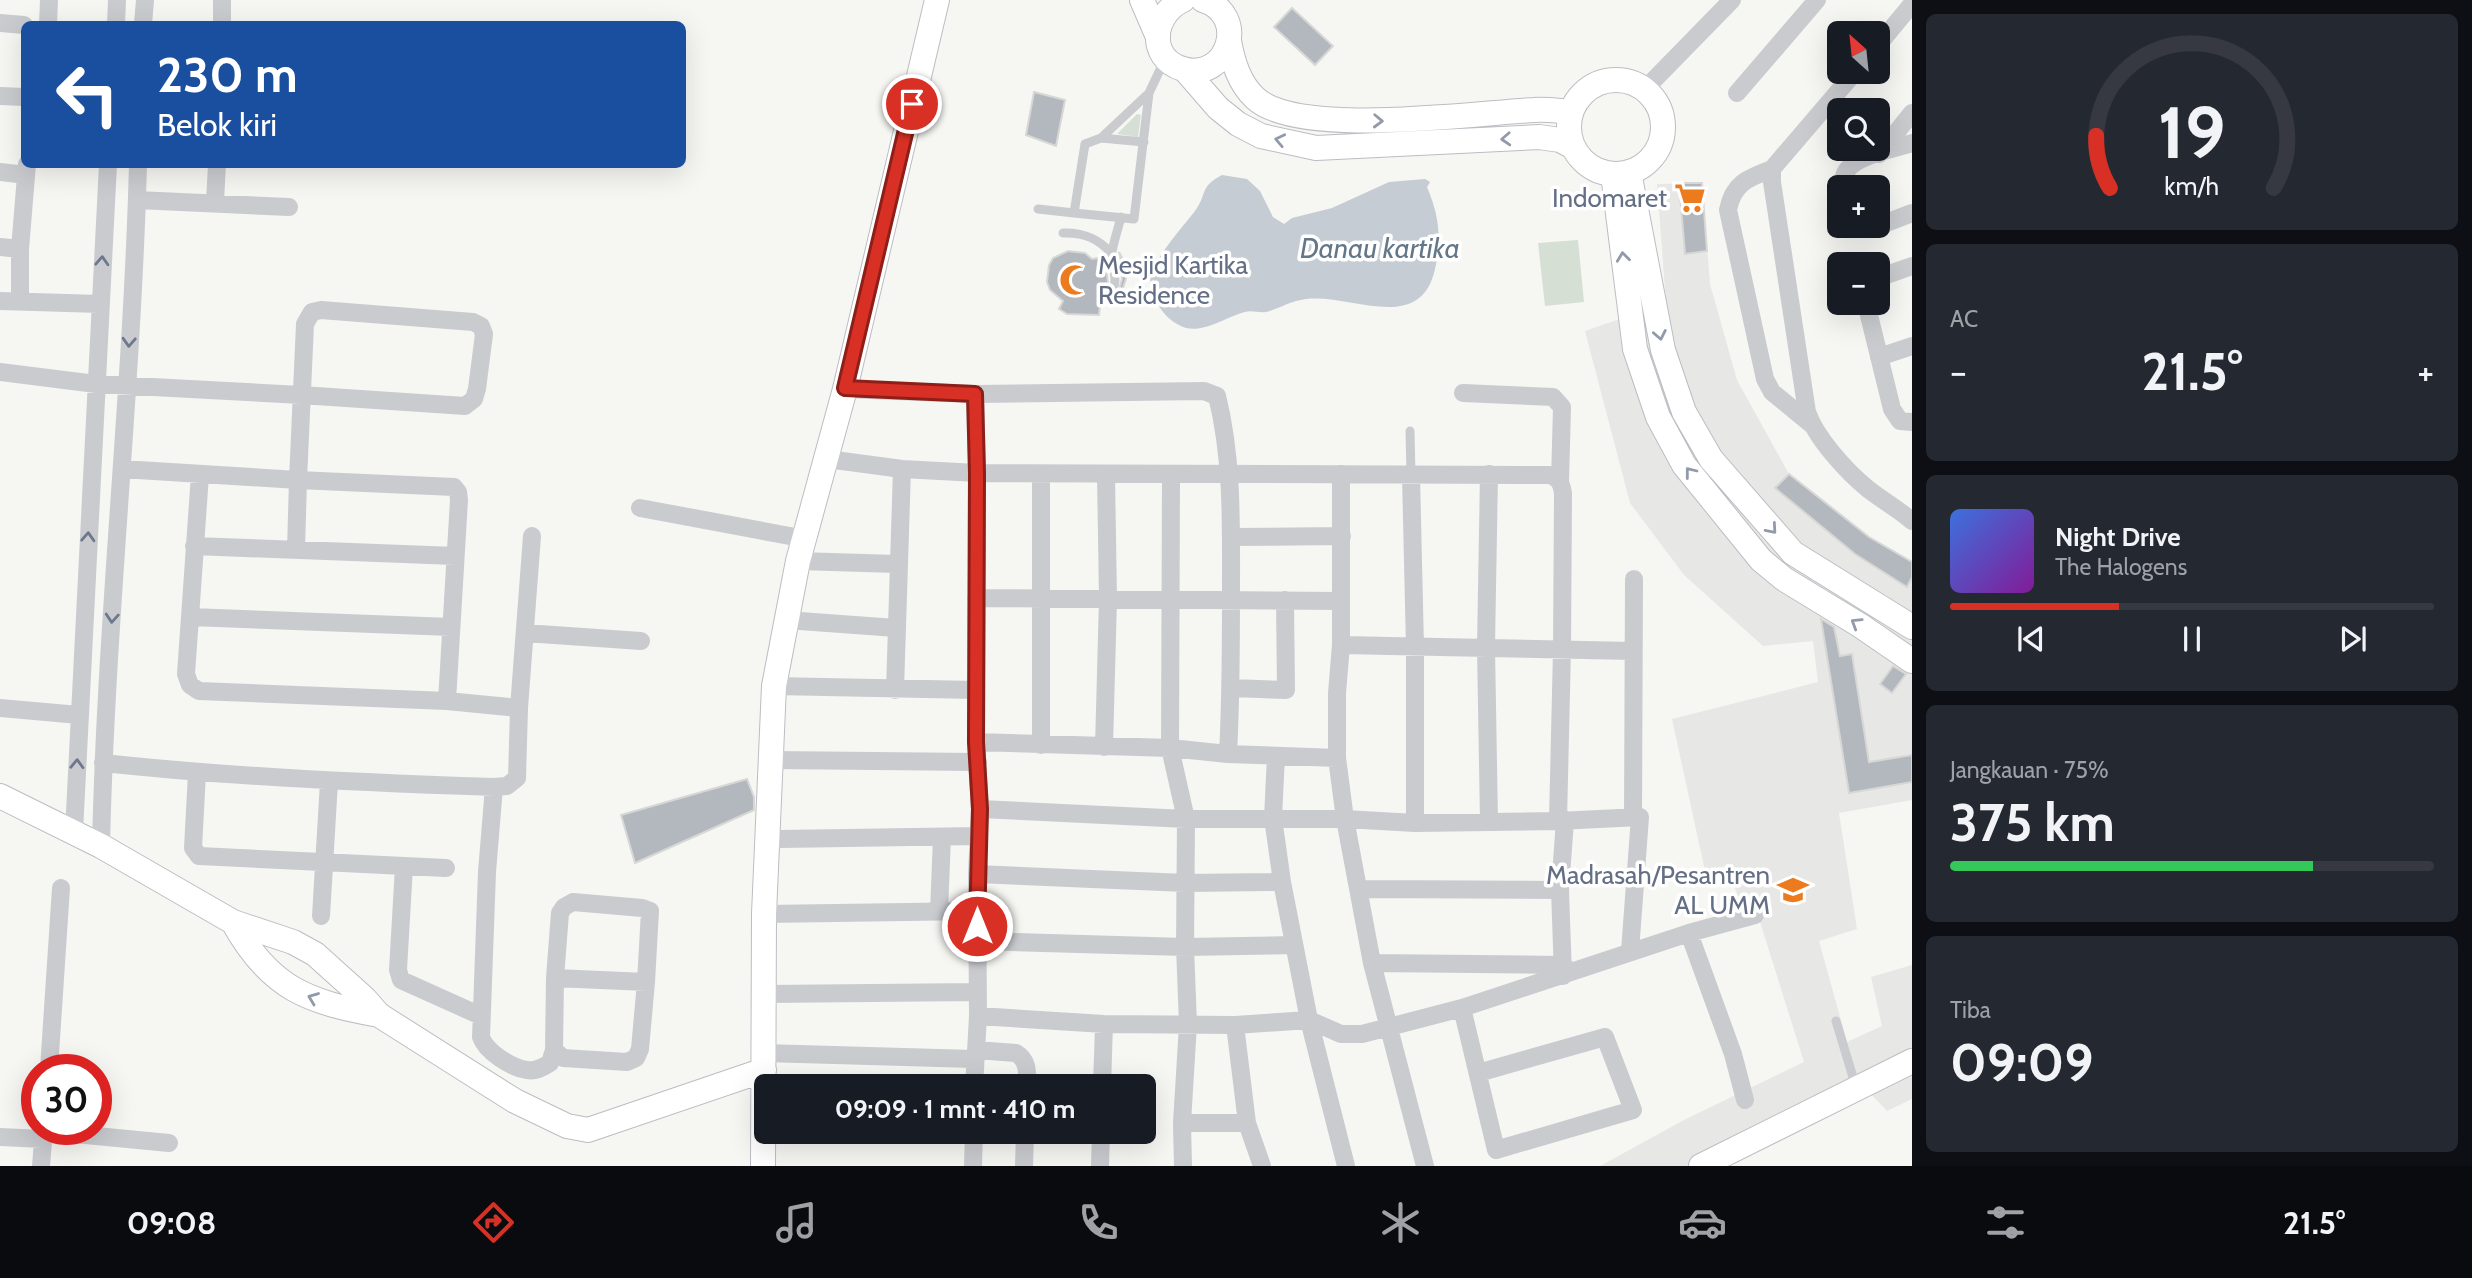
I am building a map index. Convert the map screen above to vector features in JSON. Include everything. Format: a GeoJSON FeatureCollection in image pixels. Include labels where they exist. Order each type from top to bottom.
{"type":"FeatureCollection","features":[{"type":"Feature","properties":{"kind":"street"},"geometry":{"type":"LineString","coordinates":[[48,21],[49,0]]}},
{"type":"Feature","properties":{"kind":"street"},"geometry":{"type":"LineString","coordinates":[[116,21],[117,0]]}},
{"type":"Feature","properties":{"kind":"street"},"geometry":{"type":"LineString","coordinates":[[144,21],[145,0]]}},
{"type":"Feature","properties":{"kind":"street"},"geometry":{"type":"LineString","coordinates":[[222,0],[222,21]]}},
{"type":"Feature","properties":{"kind":"street"},"geometry":{"type":"LineString","coordinates":[[764,1074],[764,914],[774,686],[802,550],[845,388],[937,0]]}},
{"type":"Feature","properties":{"kind":"street"},"geometry":{"type":"LineString","coordinates":[[1142,0],[1169,55],[1217,108],[1238,124],[1261,136],[1316,148],[1539,137],[1560,140],[1573,147]]}},
{"type":"Feature","properties":{"kind":"street"},"geometry":{"type":"LineString","coordinates":[[1169,55],[1163,15],[1171,6],[1184,0]]}},
{"type":"Feature","properties":{"kind":"street"},"geometry":{"type":"LineString","coordinates":[[1645,89],[1732,0]]}},
{"type":"Feature","properties":{"kind":"street"},"geometry":{"type":"LineString","coordinates":[[1737,93],[1817,0]]}},
{"type":"Feature","properties":{"kind":"street"},"geometry":{"type":"LineString","coordinates":[[1215,2],[1230,28],[1234,66],[1256,99],[1273,109],[1317,118],[1391,121],[1537,110],[1571,112]]}},
{"type":"Feature","properties":{"kind":"street"},"geometry":{"type":"LineString","coordinates":[[1890,31],[1912,4]]}},
{"type":"Feature","properties":{"kind":"street"},"geometry":{"type":"LineString","coordinates":[[0,23],[21,25]]}},
{"type":"Feature","properties":{"kind":"street"},"geometry":{"type":"LineString","coordinates":[[1169,55],[1196,71],[1217,62],[1230,41]]}},
{"type":"Feature","properties":{"kind":"street"},"geometry":{"type":"LineString","coordinates":[[1611,80],[1629,81],[1645,89],[1658,105],[1663,125],[1660,145],[1648,162],[1621,173],[1597,171],[1582,161],[1573,147],[1569,130],[1571,112],[1580,96],[1594,85],[1611,80]]}},
{"type":"Feature","properties":{"kind":"street"},"geometry":{"type":"LineString","coordinates":[[1845,84],[1772,169],[1749,178],[1737,188],[1731,196],[1728,210],[1765,379],[1772,392],[1811,424],[1822,441],[1866,487],[1912,521]]}},
{"type":"Feature","properties":{"kind":"street"},"geometry":{"type":"LineString","coordinates":[[0,96],[21,97]]}},
{"type":"Feature","properties":{"kind":"street"},"geometry":{"type":"LineString","coordinates":[[1890,140],[1912,113]]}},
{"type":"Feature","properties":{"kind":"street"},"geometry":{"type":"LineString","coordinates":[[1890,150],[1912,143]]}},
{"type":"Feature","properties":{"kind":"street"},"geometry":{"type":"LineString","coordinates":[[1845,175],[1847,168],[1855,161]]}},
{"type":"Feature","properties":{"kind":"street"},"geometry":{"type":"LineString","coordinates":[[74,832],[108,168]]}},
{"type":"Feature","properties":{"kind":"street"},"geometry":{"type":"LineString","coordinates":[[101,846],[103,763],[138,168]]}},
{"type":"Feature","properties":{"kind":"street"},"geometry":{"type":"LineString","coordinates":[[215,202],[217,168]]}},
{"type":"Feature","properties":{"kind":"street"},"geometry":{"type":"LineString","coordinates":[[1772,169],[1804,398],[1811,424]]}},
{"type":"Feature","properties":{"kind":"street"},"geometry":{"type":"LineString","coordinates":[[0,172],[27,170],[20,249],[20,301]]}},
{"type":"Feature","properties":{"kind":"street"},"geometry":{"type":"LineString","coordinates":[[1621,173],[1663,350],[1684,412],[1711,459],[1793,554],[1912,627]]}},
{"type":"Feature","properties":{"kind":"street"},"geometry":{"type":"LineString","coordinates":[[1621,173],[1635,349],[1658,418],[1684,465],[1760,560],[1784,579],[1912,661]]}},
{"type":"Feature","properties":{"kind":"street"},"geometry":{"type":"LineString","coordinates":[[137,200],[289,207]]}},
{"type":"Feature","properties":{"kind":"street"},"geometry":{"type":"LineString","coordinates":[[1890,221],[1912,213]]}},
{"type":"Feature","properties":{"kind":"street"},"geometry":{"type":"LineString","coordinates":[[0,247],[20,249]]}},
{"type":"Feature","properties":{"kind":"street"},"geometry":{"type":"LineString","coordinates":[[1890,274],[1912,266]]}},
{"type":"Feature","properties":{"kind":"street"},"geometry":{"type":"LineString","coordinates":[[0,301],[100,304]]}},
{"type":"Feature","properties":{"kind":"street"},"geometry":{"type":"LineString","coordinates":[[0,372],[96,384],[301,395],[465,406],[474,399],[477,389],[484,334],[481,326],[473,322],[321,310],[312,312],[305,324],[301,395],[296,550]]}},
{"type":"Feature","properties":{"kind":"street"},"geometry":{"type":"LineString","coordinates":[[1869,315],[1887,396],[1896,417],[1900,421],[1912,422]]}},
{"type":"Feature","properties":{"kind":"street"},"geometry":{"type":"LineString","coordinates":[[1879,357],[1912,345]]}},
{"type":"Feature","properties":{"kind":"street"},"geometry":{"type":"LineString","coordinates":[[845,388],[975,394],[1204,391],[1217,396],[1229,474],[1231,537],[1232,688],[1228,754]]}},
{"type":"Feature","properties":{"kind":"street"},"geometry":{"type":"LineString","coordinates":[[1463,393],[1553,397],[1562,407],[1560,890],[1564,971]]}},
{"type":"Feature","properties":{"kind":"street"},"geometry":{"type":"LineString","coordinates":[[974,1074],[978,1016],[976,911],[980,809],[976,742],[975,394]]}},
{"type":"Feature","properties":{"kind":"street"},"geometry":{"type":"LineString","coordinates":[[827,459],[902,469],[977,473],[1411,476],[1489,474],[1550,475],[1560,482]]}},
{"type":"Feature","properties":{"kind":"street"},"geometry":{"type":"LineString","coordinates":[[122,469],[454,487],[459,500],[447,701]]}},
{"type":"Feature","properties":{"kind":"street"},"geometry":{"type":"LineString","coordinates":[[895,690],[902,469]]}},
{"type":"Feature","properties":{"kind":"street"},"geometry":{"type":"LineString","coordinates":[[1041,474],[1041,745]]}},
{"type":"Feature","properties":{"kind":"street"},"geometry":{"type":"LineString","coordinates":[[1341,474],[1341,645],[1337,693],[1337,758],[1345,819],[1372,963],[1425,1166]]}},
{"type":"Feature","properties":{"kind":"street"},"geometry":{"type":"LineString","coordinates":[[1489,474],[1486,647],[1489,822]]}},
{"type":"Feature","properties":{"kind":"street"},"geometry":{"type":"LineString","coordinates":[[200,475],[186,674],[190,685],[199,691],[447,701],[519,708]]}},
{"type":"Feature","properties":{"kind":"street"},"geometry":{"type":"LineString","coordinates":[[1104,747],[1108,598],[1106,475]]}},
{"type":"Feature","properties":{"kind":"street"},"geometry":{"type":"LineString","coordinates":[[1171,475],[1170,748],[1186,820],[1185,947],[1188,1024],[1182,1123],[1183,1166]]}},
{"type":"Feature","properties":{"kind":"street"},"geometry":{"type":"LineString","coordinates":[[1411,476],[1415,823]]}},
{"type":"Feature","properties":{"kind":"street"},"geometry":{"type":"LineString","coordinates":[[640,508],[802,550],[897,564]]}},
{"type":"Feature","properties":{"kind":"street"},"geometry":{"type":"LineString","coordinates":[[103,763],[329,782],[507,786],[517,778],[519,708],[532,536]]}},
{"type":"Feature","properties":{"kind":"street"},"geometry":{"type":"LineString","coordinates":[[1231,537],[1342,536]]}},
{"type":"Feature","properties":{"kind":"street"},"geometry":{"type":"LineString","coordinates":[[194,546],[455,556]]}},
{"type":"Feature","properties":{"kind":"street"},"geometry":{"type":"LineString","coordinates":[[1633,817],[1634,579]]}},
{"type":"Feature","properties":{"kind":"street"},"geometry":{"type":"LineString","coordinates":[[976,598],[1341,601]]}},
{"type":"Feature","properties":{"kind":"street"},"geometry":{"type":"LineString","coordinates":[[1232,688],[1286,690],[1285,600]]}},
{"type":"Feature","properties":{"kind":"street"},"geometry":{"type":"LineString","coordinates":[[191,618],[451,627]]}},
{"type":"Feature","properties":{"kind":"street"},"geometry":{"type":"LineString","coordinates":[[786,620],[896,628]]}},
{"type":"Feature","properties":{"kind":"street"},"geometry":{"type":"LineString","coordinates":[[525,633],[641,641]]}},
{"type":"Feature","properties":{"kind":"street"},"geometry":{"type":"LineString","coordinates":[[1341,645],[1633,651]]}},
{"type":"Feature","properties":{"kind":"street"},"geometry":{"type":"LineString","coordinates":[[774,686],[976,691]]}},
{"type":"Feature","properties":{"kind":"street"},"geometry":{"type":"LineString","coordinates":[[0,708],[79,715]]}},
{"type":"Feature","properties":{"kind":"street"},"geometry":{"type":"LineString","coordinates":[[976,742],[1170,748],[1228,754],[1337,758]]}},
{"type":"Feature","properties":{"kind":"street"},"geometry":{"type":"LineString","coordinates":[[1276,756],[1273,818],[1282,882],[1309,1020],[1346,1166]]}},
{"type":"Feature","properties":{"kind":"street"},"geometry":{"type":"LineString","coordinates":[[770,760],[978,762]]}},
{"type":"Feature","properties":{"kind":"street"},"geometry":{"type":"LineString","coordinates":[[197,773],[193,848],[199,856],[446,868]]}},
{"type":"Feature","properties":{"kind":"street"},"geometry":{"type":"LineString","coordinates":[[321,916],[329,782]]}},
{"type":"Feature","properties":{"kind":"street"},"geometry":{"type":"LineString","coordinates":[[494,787],[487,872],[481,1016],[481,1037],[484,1046],[491,1053],[526,1070],[537,1070],[550,1063],[554,1050],[555,978],[561,913],[564,907],[573,902],[650,911],[640,1049],[636,1058],[627,1062],[576,1060],[563,1058],[554,1050]]}},
{"type":"Feature","properties":{"kind":"street"},"geometry":{"type":"LineString","coordinates":[[0,796],[101,846],[233,922],[293,942],[315,954],[379,1015],[515,1101],[567,1126],[588,1130],[723,1082],[764,1057],[1016,1053],[1022,1056],[1027,1065],[1027,1074]]}},
{"type":"Feature","properties":{"kind":"street"},"geometry":{"type":"LineString","coordinates":[[980,809],[1186,820],[1273,818],[1415,823],[1640,817],[1630,951]]}},
{"type":"Feature","properties":{"kind":"street"},"geometry":{"type":"LineString","coordinates":[[780,839],[978,836]]}},
{"type":"Feature","properties":{"kind":"street"},"geometry":{"type":"LineString","coordinates":[[939,912],[942,837]]}},
{"type":"Feature","properties":{"kind":"street"},"geometry":{"type":"LineString","coordinates":[[404,866],[398,970],[401,980],[481,1016]]}},
{"type":"Feature","properties":{"kind":"street"},"geometry":{"type":"LineString","coordinates":[[977,874],[1185,883],[1282,882]]}},
{"type":"Feature","properties":{"kind":"street"},"geometry":{"type":"LineString","coordinates":[[50,1054],[61,888]]}},
{"type":"Feature","properties":{"kind":"street"},"geometry":{"type":"LineString","coordinates":[[1359,889],[1560,890]]}},
{"type":"Feature","properties":{"kind":"street"},"geometry":{"type":"LineString","coordinates":[[764,914],[976,911]]}},
{"type":"Feature","properties":{"kind":"street"},"geometry":{"type":"LineString","coordinates":[[978,1016],[1104,1024],[1235,1025],[1309,1020],[1341,1034],[1362,1034],[1462,1008],[1564,971],[1755,915]]}},
{"type":"Feature","properties":{"kind":"street"},"geometry":{"type":"LineString","coordinates":[[233,922],[254,954],[284,984],[309,999],[379,1015]]}},
{"type":"Feature","properties":{"kind":"street"},"geometry":{"type":"LineString","coordinates":[[1689,933],[1716,1004],[1745,1100]]}},
{"type":"Feature","properties":{"kind":"street"},"geometry":{"type":"LineString","coordinates":[[977,941],[1185,947],[1294,945]]}},
{"type":"Feature","properties":{"kind":"street"},"geometry":{"type":"LineString","coordinates":[[1372,963],[1564,971]]}},
{"type":"Feature","properties":{"kind":"street"},"geometry":{"type":"LineString","coordinates":[[555,978],[646,982]]}},
{"type":"Feature","properties":{"kind":"street"},"geometry":{"type":"LineString","coordinates":[[765,994],[978,992]]}},
{"type":"Feature","properties":{"kind":"street"},"geometry":{"type":"LineString","coordinates":[[1462,1008],[1496,1150],[1633,1110],[1605,1037],[1478,1073]]}},
{"type":"Feature","properties":{"kind":"street"},"geometry":{"type":"LineString","coordinates":[[1102,1074],[1104,1024]]}},
{"type":"Feature","properties":{"kind":"street"},"geometry":{"type":"LineString","coordinates":[[1235,1025],[1247,1123],[1262,1166]]}},
{"type":"Feature","properties":{"kind":"street"},"geometry":{"type":"LineString","coordinates":[[1701,1166],[1912,1061]]}},
{"type":"Feature","properties":{"kind":"street"},"geometry":{"type":"LineString","coordinates":[[1182,1123],[1247,1123]]}},
{"type":"Feature","properties":{"kind":"street"},"geometry":{"type":"LineString","coordinates":[[0,1137],[21,1135]]}},
{"type":"Feature","properties":{"kind":"street"},"geometry":{"type":"LineString","coordinates":[[112,1138],[169,1143]]}},
{"type":"Feature","properties":{"kind":"street"},"geometry":{"type":"LineString","coordinates":[[763,1166],[765,1144]]}},
{"type":"Feature","properties":{"kind":"street"},"geometry":{"type":"LineString","coordinates":[[973,1166],[974,1144]]}},
{"type":"Feature","properties":{"kind":"street"},"geometry":{"type":"LineString","coordinates":[[1024,1166],[1025,1144]]}},
{"type":"Feature","properties":{"kind":"street"},"geometry":{"type":"LineString","coordinates":[[1100,1166],[1101,1144]]}},
{"type":"Feature","properties":{"kind":"street"},"geometry":{"type":"LineString","coordinates":[[41,1166],[43,1145]]}},
{"type":"Feature","properties":{"kind":"lane"},"geometry":{"type":"LineString","coordinates":[[1074,213],[1085,144],[1101,138],[1149,93],[1169,55]]}},
{"type":"Feature","properties":{"kind":"lane"},"geometry":{"type":"LineString","coordinates":[[1038,209],[1134,219],[1149,93]]}},
{"type":"Feature","properties":{"kind":"lane"},"geometry":{"type":"LineString","coordinates":[[1101,138],[1144,142]]}},
{"type":"Feature","properties":{"kind":"lane"},"geometry":{"type":"LineString","coordinates":[[1109,296],[1115,289],[1112,254],[1121,217]]}},
{"type":"Feature","properties":{"kind":"lane"},"geometry":{"type":"LineString","coordinates":[[1063,233],[1078,232],[1092,238],[1103,244],[1112,254]]}},
{"type":"Feature","properties":{"kind":"lane"},"geometry":{"type":"LineString","coordinates":[[1410,431],[1411,476]]}},
{"type":"Feature","properties":{"kind":"lane"},"geometry":{"type":"LineString","coordinates":[[1836,1021],[1857,1089]]}},
{"type":"Feature","properties":{"kind":"shaded area"},"geometry":{"type":"Polygon","coordinates":[[[1137,114],[1141,115],[1138,137],[1117,134],[1137,114]]]}},
{"type":"Feature","properties":{"kind":"shaded area"},"geometry":{"type":"Polygon","coordinates":[[[1702,183],[1710,284],[1737,380],[1789,474],[1869,537],[1912,562],[1912,800],[1839,813],[1857,929],[1819,941],[1847,1042],[1882,1026],[1871,977],[1912,965],[1912,1099],[1887,1111],[1869,1092],[1723,1166],[1600,1166],[1684,1120],[1804,1062],[1756,909],[1745,913],[1726,866],[1705,871],[1672,719],[1818,682],[1813,641],[1763,646],[1684,575],[1630,503],[1585,331],[1666,303],[1657,184],[1702,183]]]}},
{"type":"Feature","properties":{"kind":"shaded area"},"geometry":{"type":"Polygon","coordinates":[[[1578,240],[1584,302],[1545,306],[1538,243],[1578,240]]]}},
{"type":"Feature","properties":{"kind":"water","name":"Danau kartika"},"geometry":{"type":"Polygon","coordinates":[[[1222,175],[1247,179],[1260,191],[1273,217],[1284,224],[1292,218],[1332,208],[1389,182],[1425,179],[1430,182],[1427,187],[1437,217],[1439,237],[1435,269],[1427,290],[1414,302],[1398,306],[1379,307],[1319,299],[1297,301],[1266,312],[1245,312],[1195,329],[1175,323],[1164,313],[1151,291],[1151,275],[1161,255],[1199,205],[1207,187],[1222,175]]]}},
{"type":"Feature","properties":{"kind":"building"},"geometry":{"type":"Polygon","coordinates":[[[1292,8],[1333,46],[1315,65],[1274,27],[1292,8]]]}},
{"type":"Feature","properties":{"kind":"building"},"geometry":{"type":"Polygon","coordinates":[[[1034,92],[1065,100],[1056,146],[1026,135],[1034,92]]]}},
{"type":"Feature","properties":{"kind":"building"},"geometry":{"type":"Polygon","coordinates":[[[1679,183],[1702,183],[1707,251],[1685,254],[1679,183]]]}},
{"type":"Feature","properties":{"kind":"building","name":"Mesjid Kartika Residence"},"geometry":{"type":"Polygon","coordinates":[[[1068,251],[1085,253],[1092,259],[1105,257],[1108,283],[1101,298],[1099,315],[1067,314],[1059,309],[1063,301],[1050,290],[1047,282],[1049,265],[1053,258],[1068,251]]]}},
{"type":"Feature","properties":{"kind":"building"},"geometry":{"type":"Polygon","coordinates":[[[1119,252],[1126,265],[1126,279],[1119,299],[1116,299],[1122,279],[1119,252]]]}},
{"type":"Feature","properties":{"kind":"building"},"geometry":{"type":"Polygon","coordinates":[[[1789,474],[1869,537],[1912,562],[1912,577],[1907,587],[1855,554],[1775,488],[1789,474]]]}},
{"type":"Feature","properties":{"kind":"building"},"geometry":{"type":"Polygon","coordinates":[[[1821,619],[1834,627],[1840,656],[1852,654],[1869,762],[1912,755],[1912,782],[1849,793],[1821,619]]]}},
{"type":"Feature","properties":{"kind":"building"},"geometry":{"type":"Polygon","coordinates":[[[1893,666],[1906,674],[1892,693],[1880,684],[1893,666]]]}},
{"type":"Feature","properties":{"kind":"building"},"geometry":{"type":"Polygon","coordinates":[[[747,779],[754,797],[754,810],[635,863],[621,815],[747,779]]]}},
{"type":"Feature","properties":{"kind":"place","name":"Indomaret"},"geometry":{"type":"Point","coordinates":[1690,198]}},
{"type":"Feature","properties":{"kind":"place","name":"Mesjid Kartika Residence"},"geometry":{"type":"Point","coordinates":[1075,280]}},
{"type":"Feature","properties":{"kind":"place","name":"Madrasah/Pesantren AL UMM"},"geometry":{"type":"Point","coordinates":[1793,890]}},
{"type":"Feature","properties":{"kind":"route"},"geometry":{"type":"LineString","coordinates":[[912,104],[845,388],[975,394],[976,742],[980,809],[977,926]]}}]}
